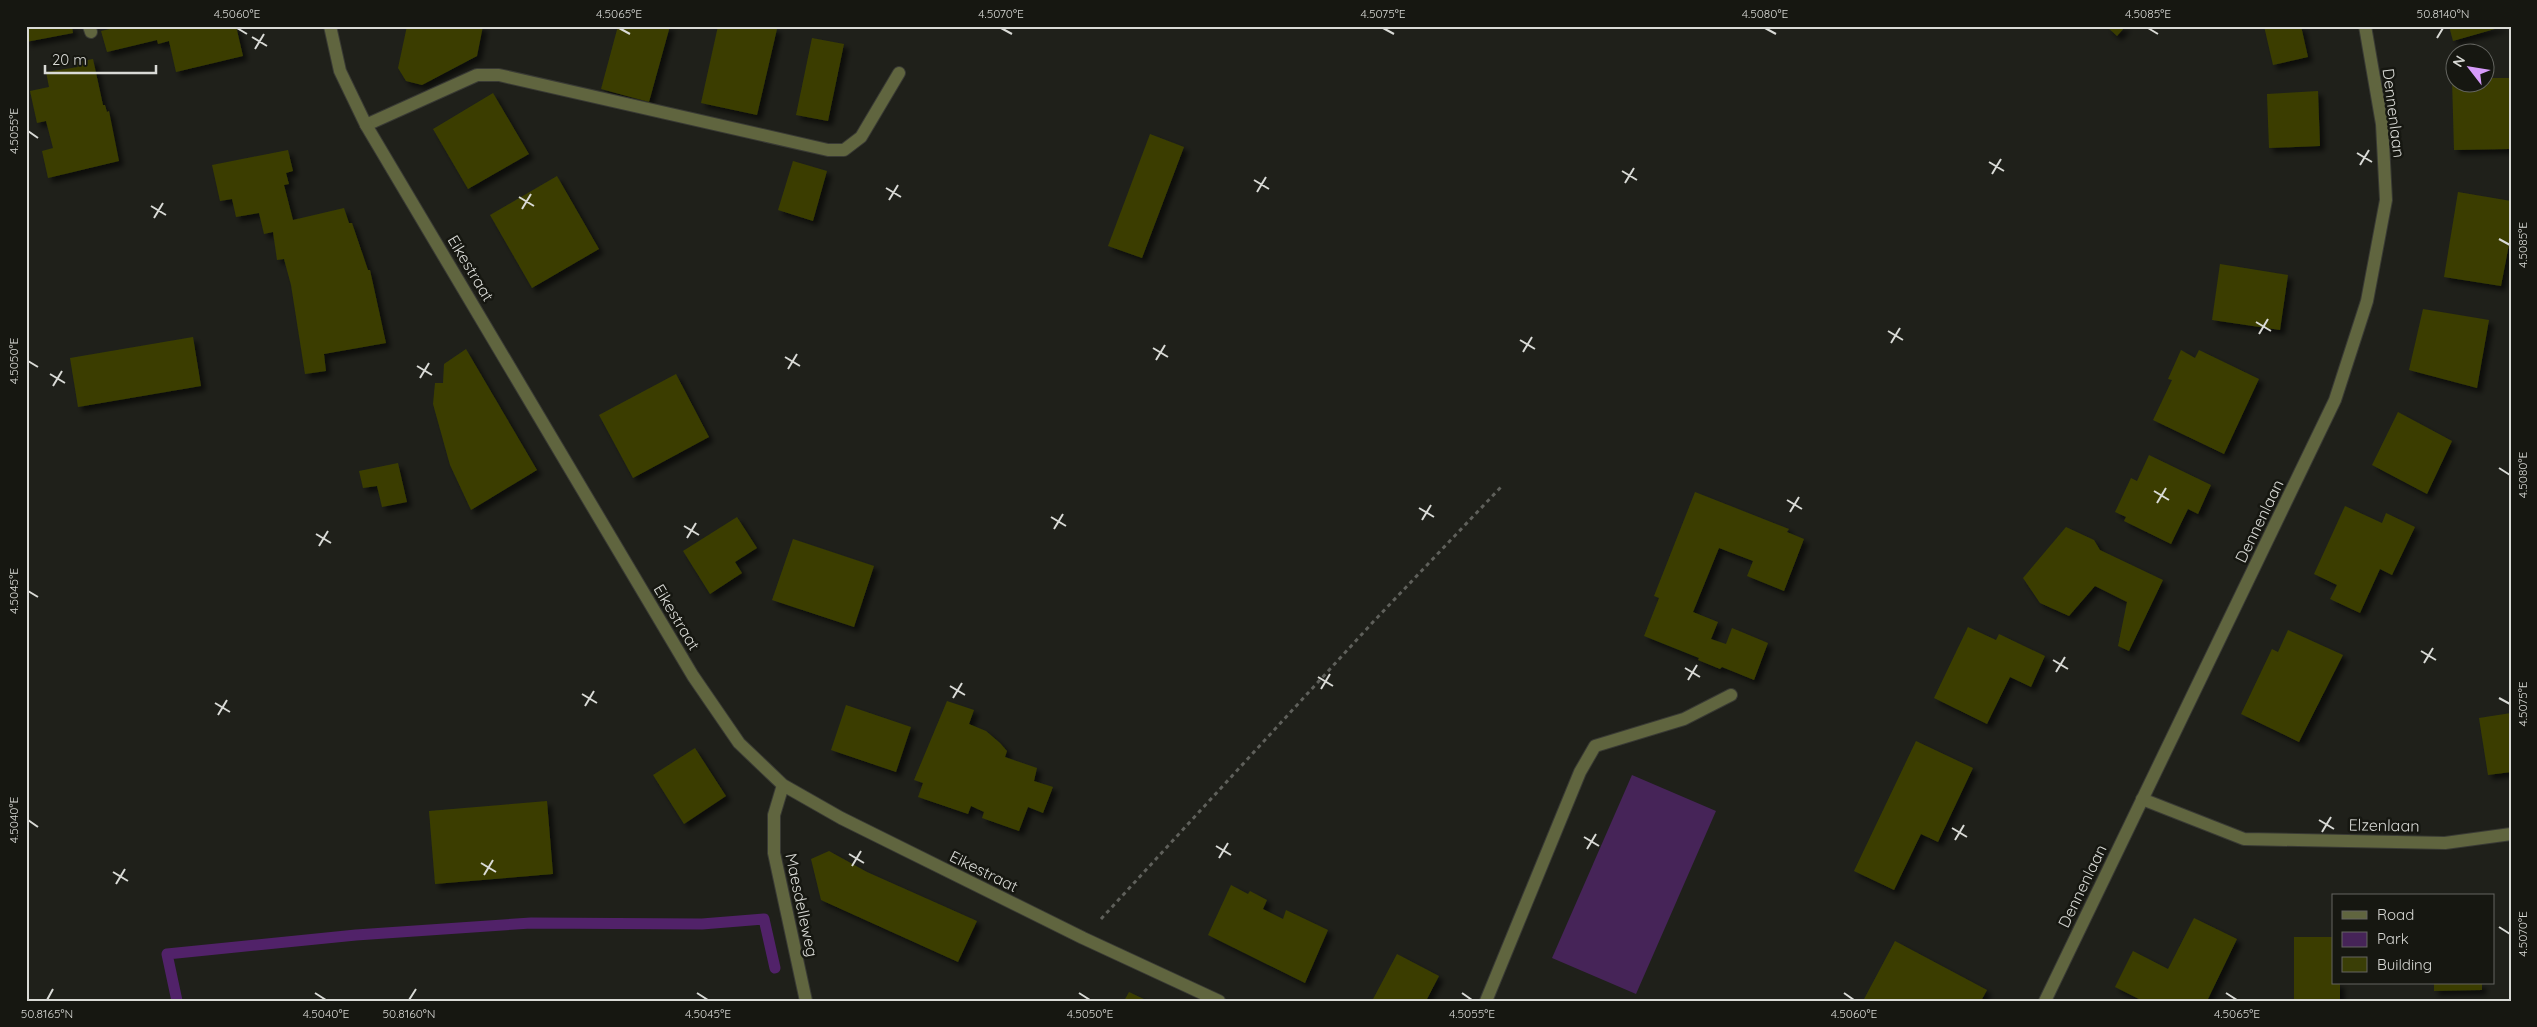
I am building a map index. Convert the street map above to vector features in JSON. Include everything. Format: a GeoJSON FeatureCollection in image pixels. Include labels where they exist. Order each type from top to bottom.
{"type":"FeatureCollection","features":[{"type":"Feature","properties":{"kind":"street","name":"Eikestraat"},"geometry":{"type":"LineString","coordinates":[[330,26],[340,72],[366,125],[693,676],[739,743],[783,786],[841,818],[1084,938],[1218,1001]]}},
{"type":"Feature","properties":{"kind":"street","name":"Dennenlaan"},"geometry":{"type":"LineString","coordinates":[[2045,1001],[2335,400],[2367,301],[2386,200],[2382,124],[2365,26]]}},
{"type":"Feature","properties":{"kind":"street"},"geometry":{"type":"LineString","coordinates":[[366,125],[477,75],[499,75],[828,150],[844,150],[860,137],[899,72]]}},
{"type":"Feature","properties":{"kind":"street"},"geometry":{"type":"LineString","coordinates":[[1486,1001],[1580,772],[1595,746],[1684,719],[1731,694]]}},
{"type":"Feature","properties":{"kind":"street","name":"Maesdelleweg"},"geometry":{"type":"LineString","coordinates":[[783,786],[774,815],[774,852],[806,1001]]}},
{"type":"Feature","properties":{"kind":"street","name":"Elzenlaan"},"geometry":{"type":"LineString","coordinates":[[2142,799],[2244,839],[2445,843],[2511,834]]}},
{"type":"Feature","properties":{"kind":"path"},"geometry":{"type":"LineString","coordinates":[[1084,938],[1374,622],[1501,487]]}},
{"type":"Feature","properties":{"kind":"green space"},"geometry":{"type":"Polygon","coordinates":[[[1632,775],[1716,811],[1636,994],[1552,958],[1632,775]]]}},
{"type":"Feature","properties":{"kind":"building"},"geometry":{"type":"Polygon","coordinates":[[[26,26],[72,26],[73,33],[26,42],[26,26]]]}},
{"type":"Feature","properties":{"kind":"building"},"geometry":{"type":"Polygon","coordinates":[[[122,26],[236,26],[243,56],[176,72],[169,41],[158,44],[157,40],[107,52],[101,31],[122,26]]]}},
{"type":"Feature","properties":{"kind":"building"},"geometry":{"type":"Polygon","coordinates":[[[407,26],[483,26],[477,56],[422,85],[406,81],[398,68],[407,26]]]}},
{"type":"Feature","properties":{"kind":"building"},"geometry":{"type":"Polygon","coordinates":[[[618,26],[670,26],[649,102],[601,89],[618,26]]]}},
{"type":"Feature","properties":{"kind":"building"},"geometry":{"type":"Polygon","coordinates":[[[718,26],[766,26],[777,29],[757,115],[701,103],[718,26]]]}},
{"type":"Feature","properties":{"kind":"building"},"geometry":{"type":"Polygon","coordinates":[[[2106,26],[2126,26],[2117,36],[2106,26]]]}},
{"type":"Feature","properties":{"kind":"building"},"geometry":{"type":"Polygon","coordinates":[[[2264,26],[2301,26],[2308,57],[2273,65],[2264,26]]]}},
{"type":"Feature","properties":{"kind":"building"},"geometry":{"type":"Polygon","coordinates":[[[2449,26],[2502,26],[2502,27],[2453,41],[2449,26]]]}},
{"type":"Feature","properties":{"kind":"building"},"geometry":{"type":"Polygon","coordinates":[[[812,38],[844,44],[828,121],[796,115],[812,38]]]}},
{"type":"Feature","properties":{"kind":"building"},"geometry":{"type":"Polygon","coordinates":[[[93,59],[103,105],[105,105],[107,112],[109,111],[119,161],[48,178],[42,151],[53,148],[46,121],[37,123],[30,91],[49,87],[46,72],[78,67],[76,62],[93,59]]]}},
{"type":"Feature","properties":{"kind":"building"},"geometry":{"type":"Polygon","coordinates":[[[2494,78],[2511,78],[2511,149],[2454,150],[2452,92],[2494,92],[2494,78]]]}},
{"type":"Feature","properties":{"kind":"building"},"geometry":{"type":"Polygon","coordinates":[[[2318,91],[2320,146],[2269,148],[2267,94],[2318,91]]]}},
{"type":"Feature","properties":{"kind":"building"},"geometry":{"type":"Polygon","coordinates":[[[493,93],[529,154],[468,189],[433,129],[493,93]]]}},
{"type":"Feature","properties":{"kind":"building"},"geometry":{"type":"Polygon","coordinates":[[[1150,134],[1184,147],[1142,258],[1108,246],[1150,134]]]}},
{"type":"Feature","properties":{"kind":"building"},"geometry":{"type":"Polygon","coordinates":[[[288,150],[293,171],[286,173],[289,184],[284,185],[293,220],[344,208],[349,223],[352,223],[368,270],[370,270],[386,343],[324,354],[326,371],[305,374],[291,285],[284,259],[277,260],[273,232],[264,234],[259,213],[236,217],[232,199],[220,201],[212,165],[288,150]]]}},
{"type":"Feature","properties":{"kind":"building"},"geometry":{"type":"Polygon","coordinates":[[[793,161],[827,171],[813,221],[778,210],[793,161]]]}},
{"type":"Feature","properties":{"kind":"building"},"geometry":{"type":"Polygon","coordinates":[[[557,176],[599,249],[532,288],[490,215],[557,176]]]}},
{"type":"Feature","properties":{"kind":"building"},"geometry":{"type":"Polygon","coordinates":[[[2458,192],[2511,201],[2511,234],[2501,286],[2444,277],[2458,192]]]}},
{"type":"Feature","properties":{"kind":"building"},"geometry":{"type":"Polygon","coordinates":[[[2220,264],[2288,275],[2280,330],[2212,320],[2220,264]]]}},
{"type":"Feature","properties":{"kind":"building"},"geometry":{"type":"Polygon","coordinates":[[[2423,309],[2489,320],[2477,388],[2409,370],[2423,309]]]}},
{"type":"Feature","properties":{"kind":"building"},"geometry":{"type":"Polygon","coordinates":[[[193,337],[201,386],[78,407],[70,358],[193,337]]]}},
{"type":"Feature","properties":{"kind":"building"},"geometry":{"type":"Polygon","coordinates":[[[466,349],[537,470],[471,510],[450,465],[433,404],[435,383],[443,383],[444,364],[466,349]]]}},
{"type":"Feature","properties":{"kind":"building"},"geometry":{"type":"Polygon","coordinates":[[[2181,350],[2195,358],[2199,350],[2259,379],[2224,454],[2153,420],[2172,380],[2168,379],[2181,350]]]}},
{"type":"Feature","properties":{"kind":"building"},"geometry":{"type":"Polygon","coordinates":[[[676,374],[709,437],[633,478],[599,415],[676,374]]]}},
{"type":"Feature","properties":{"kind":"building"},"geometry":{"type":"Polygon","coordinates":[[[2398,412],[2452,441],[2427,494],[2372,465],[2398,412]]]}},
{"type":"Feature","properties":{"kind":"building"},"geometry":{"type":"Polygon","coordinates":[[[2149,455],[2211,485],[2198,514],[2188,509],[2171,544],[2124,521],[2126,517],[2115,512],[2131,478],[2137,481],[2149,455]]]}},
{"type":"Feature","properties":{"kind":"building"},"geometry":{"type":"Polygon","coordinates":[[[398,463],[407,502],[382,507],[377,486],[363,488],[359,471],[398,463]]]}},
{"type":"Feature","properties":{"kind":"building"},"geometry":{"type":"Polygon","coordinates":[[[1695,492],[1789,529],[1787,532],[1804,539],[1784,591],[1747,576],[1753,561],[1719,548],[1693,612],[1718,622],[1711,639],[1726,644],[1732,628],[1768,643],[1754,680],[1722,667],[1720,669],[1698,660],[1699,658],[1644,636],[1659,598],[1654,596],[1695,492]]]}},
{"type":"Feature","properties":{"kind":"building"},"geometry":{"type":"Polygon","coordinates":[[[2345,506],[2382,523],[2386,513],[2415,527],[2392,575],[2380,569],[2360,613],[2330,599],[2337,585],[2314,574],[2345,506]]]}},
{"type":"Feature","properties":{"kind":"building"},"geometry":{"type":"Polygon","coordinates":[[[737,517],[757,548],[735,562],[742,573],[710,594],[683,551],[737,517]]]}},
{"type":"Feature","properties":{"kind":"building"},"geometry":{"type":"Polygon","coordinates":[[[2066,527],[2094,540],[2100,550],[2163,580],[2129,651],[2118,646],[2127,602],[2095,586],[2069,616],[2040,603],[2023,578],[2066,527]]]}},
{"type":"Feature","properties":{"kind":"building"},"geometry":{"type":"Polygon","coordinates":[[[793,539],[874,566],[854,627],[772,600],[793,539]]]}},
{"type":"Feature","properties":{"kind":"building"},"geometry":{"type":"Polygon","coordinates":[[[1968,627],[1996,640],[1999,634],[2045,656],[2031,687],[2010,677],[1987,724],[1934,698],[1968,627]]]}},
{"type":"Feature","properties":{"kind":"building"},"geometry":{"type":"Polygon","coordinates":[[[2288,630],[2343,655],[2299,742],[2241,714],[2272,649],[2278,652],[2288,630]]]}},
{"type":"Feature","properties":{"kind":"building"},"geometry":{"type":"Polygon","coordinates":[[[947,701],[974,710],[969,724],[986,731],[1000,743],[1007,751],[1005,757],[1037,768],[1034,781],[1053,787],[1043,813],[1028,807],[1019,831],[982,818],[984,812],[971,806],[968,814],[918,797],[923,783],[914,780],[947,701]]]}},
{"type":"Feature","properties":{"kind":"building"},"geometry":{"type":"Polygon","coordinates":[[[846,705],[911,727],[896,772],[831,750],[846,705]]]}},
{"type":"Feature","properties":{"kind":"building"},"geometry":{"type":"Polygon","coordinates":[[[2511,713],[2511,772],[2488,775],[2479,718],[2511,713]]]}},
{"type":"Feature","properties":{"kind":"building"},"geometry":{"type":"Polygon","coordinates":[[[1916,741],[1973,768],[1938,842],[1921,834],[1894,890],[1854,871],[1916,741]]]}},
{"type":"Feature","properties":{"kind":"building"},"geometry":{"type":"Polygon","coordinates":[[[695,748],[726,796],[684,824],[653,775],[695,748]]]}},
{"type":"Feature","properties":{"kind":"building"},"geometry":{"type":"Polygon","coordinates":[[[547,801],[553,874],[435,884],[429,811],[547,801]]]}},
{"type":"Feature","properties":{"kind":"building"},"geometry":{"type":"Polygon","coordinates":[[[829,851],[867,872],[977,921],[958,962],[821,900],[811,859],[829,851]]]}},
{"type":"Feature","properties":{"kind":"building"},"geometry":{"type":"Polygon","coordinates":[[[1231,885],[1248,894],[1250,891],[1267,900],[1263,909],[1283,919],[1286,910],[1328,930],[1305,983],[1208,935],[1231,885]]]}},
{"type":"Feature","properties":{"kind":"building"},"geometry":{"type":"Polygon","coordinates":[[[2194,918],[2237,939],[2207,1001],[2143,1001],[2115,987],[2133,951],[2168,969],[2194,918]]]}},
{"type":"Feature","properties":{"kind":"building"},"geometry":{"type":"Polygon","coordinates":[[[2294,937],[2332,937],[2332,984],[2340,984],[2340,1001],[2294,1001],[2294,937]]]}},
{"type":"Feature","properties":{"kind":"building"},"geometry":{"type":"Polygon","coordinates":[[[1895,941],[1987,990],[1981,1001],[1863,1001],[1895,941]]]}},
{"type":"Feature","properties":{"kind":"building"},"geometry":{"type":"Polygon","coordinates":[[[1397,954],[1439,976],[1426,1001],[1372,1001],[1397,954]]]}},
{"type":"Feature","properties":{"kind":"building"},"geometry":{"type":"Polygon","coordinates":[[[2434,984],[2482,984],[2482,990],[2434,991],[2434,984]]]}},
{"type":"Feature","properties":{"kind":"building"},"geometry":{"type":"Polygon","coordinates":[[[1129,992],[1148,1001],[1124,1001],[1129,992]]]}},
{"type":"Feature","properties":{"kind":"waterway"},"geometry":{"type":"LineString","coordinates":[[177,1001],[167,954],[356,935],[531,923],[702,924],[764,919],[775,968]]}}]}
